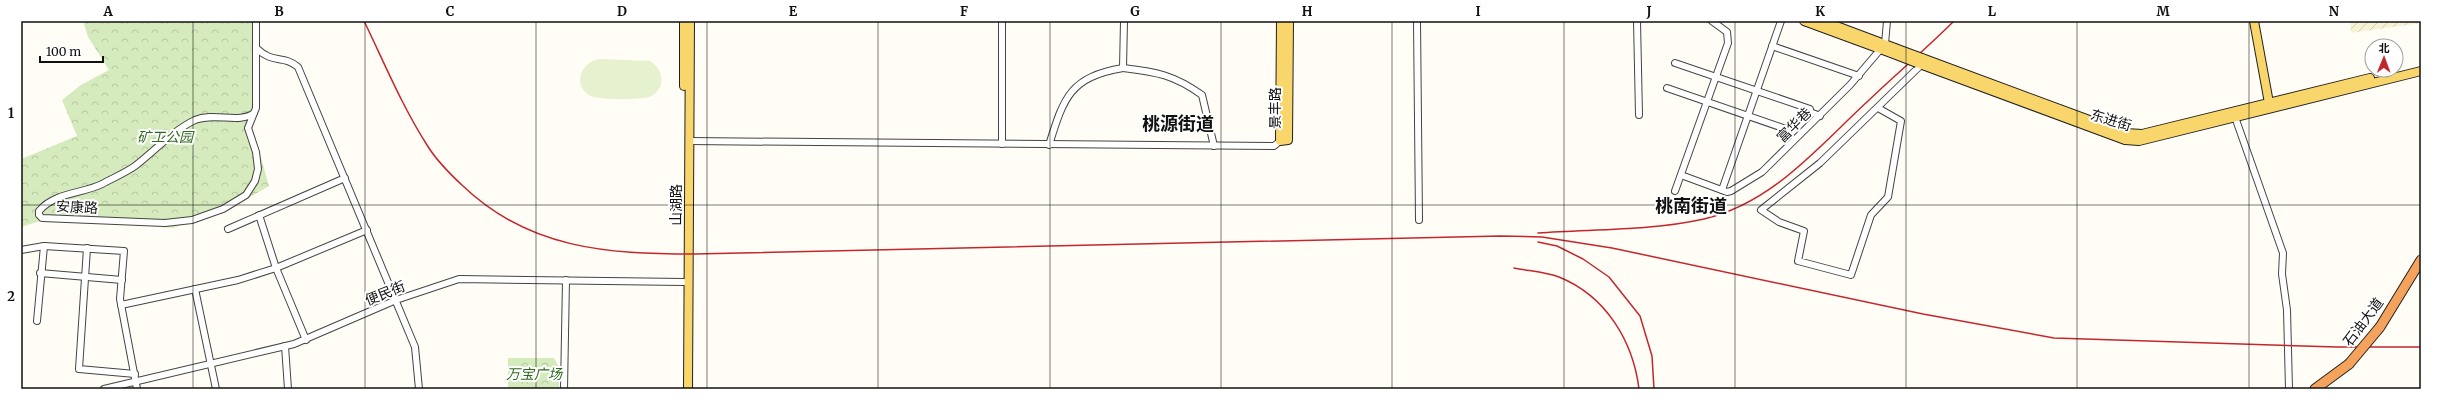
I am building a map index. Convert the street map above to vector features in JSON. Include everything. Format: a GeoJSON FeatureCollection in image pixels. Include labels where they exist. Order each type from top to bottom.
{"type":"FeatureCollection","features":[{"type":"Feature","properties":{"kind":"highway","name":"石油大道"},"geometry":{"type":"LineString","coordinates":[[2315,389],[2349,364],[2380,327],[2421,260]]}},
{"type":"Feature","properties":{"kind":"main road","name":"山湖路"},"geometry":{"type":"LineString","coordinates":[[683,389],[684,21]]}},
{"type":"Feature","properties":{"kind":"main road","name":"山湖路"},"geometry":{"type":"LineString","coordinates":[[688,389],[690,21]]}},
{"type":"Feature","properties":{"kind":"main road","name":"景丰路"},"geometry":{"type":"LineString","coordinates":[[1281,21],[1280,141],[1288,140],[1289,21]]}},
{"type":"Feature","properties":{"kind":"main road","name":"东进街"},"geometry":{"type":"LineString","coordinates":[[1804,21],[1893,50],[1920,62],[2125,140],[2139,141],[2421,71]]}},
{"type":"Feature","properties":{"kind":"main road","name":"东进街"},"geometry":{"type":"LineString","coordinates":[[1823,21],[1882,46]]}},
{"type":"Feature","properties":{"kind":"main road"},"geometry":{"type":"LineString","coordinates":[[2254,21],[2269,103]]}},
{"type":"Feature","properties":{"kind":"main road","name":"东进街"},"geometry":{"type":"LineString","coordinates":[[1920,62],[2126,133],[2142,134],[2421,66]]}},
{"type":"Feature","properties":{"kind":"street"},"geometry":{"type":"LineString","coordinates":[[248,128],[256,108],[256,21]]}},
{"type":"Feature","properties":{"kind":"street"},"geometry":{"type":"LineString","coordinates":[[1002,21],[1002,144]]}},
{"type":"Feature","properties":{"kind":"street"},"geometry":{"type":"LineString","coordinates":[[1123,68],[1124,21]]}},
{"type":"Feature","properties":{"kind":"street"},"geometry":{"type":"LineString","coordinates":[[1417,21],[1419,220]]}},
{"type":"Feature","properties":{"kind":"street"},"geometry":{"type":"LineString","coordinates":[[1637,21],[1639,115]]}},
{"type":"Feature","properties":{"kind":"street"},"geometry":{"type":"LineString","coordinates":[[1675,191],[1716,77],[1728,37],[1724,29],[1712,21]]}},
{"type":"Feature","properties":{"kind":"street"},"geometry":{"type":"LineString","coordinates":[[1681,176],[1722,190],[1781,21]]}},
{"type":"Feature","properties":{"kind":"street"},"geometry":{"type":"LineString","coordinates":[[1882,46],[1887,21]]}},
{"type":"Feature","properties":{"kind":"street"},"geometry":{"type":"LineString","coordinates":[[1772,46],[1859,76]]}},
{"type":"Feature","properties":{"kind":"street","name":"富华巷"},"geometry":{"type":"LineString","coordinates":[[1722,190],[1731,192],[1762,172],[1859,76],[1882,46]]}},
{"type":"Feature","properties":{"kind":"street"},"geometry":{"type":"LineString","coordinates":[[256,48],[266,58],[290,60],[298,67],[415,348],[419,389]]}},
{"type":"Feature","properties":{"kind":"street"},"geometry":{"type":"LineString","coordinates":[[1878,108],[1901,121],[1888,197],[1871,215],[1851,275],[1798,261],[1804,231],[1779,222],[1761,210],[1820,163],[1878,108],[1920,62]]}},
{"type":"Feature","properties":{"kind":"street"},"geometry":{"type":"LineString","coordinates":[[1675,63],[1810,109],[1810,112],[1820,116]]}},
{"type":"Feature","properties":{"kind":"street"},"geometry":{"type":"LineString","coordinates":[[1049,145],[1061,106],[1079,84],[1093,75],[1123,68],[1172,77],[1182,81],[1202,95],[1214,146]]}},
{"type":"Feature","properties":{"kind":"street"},"geometry":{"type":"LineString","coordinates":[[1667,88],[1786,129]]}},
{"type":"Feature","properties":{"kind":"street","name":"安康路"},"geometry":{"type":"LineString","coordinates":[[248,128],[256,152],[258,169],[255,181],[246,195],[223,209],[192,220],[165,223],[42,218],[39,215],[39,211],[50,201],[101,185],[134,167],[176,131],[195,120],[208,116],[244,118],[254,113]]}},
{"type":"Feature","properties":{"kind":"street"},"geometry":{"type":"LineString","coordinates":[[2235,117],[2283,253],[2282,274],[2287,310],[2289,389]]}},
{"type":"Feature","properties":{"kind":"street"},"geometry":{"type":"LineString","coordinates":[[244,118],[248,128]]}},
{"type":"Feature","properties":{"kind":"street"},"geometry":{"type":"LineString","coordinates":[[689,141],[1214,146],[1274,146],[1280,141]]}},
{"type":"Feature","properties":{"kind":"street"},"geometry":{"type":"LineString","coordinates":[[228,229],[345,178]]}},
{"type":"Feature","properties":{"kind":"street"},"geometry":{"type":"LineString","coordinates":[[259,215],[276,268],[306,340]]}},
{"type":"Feature","properties":{"kind":"street"},"geometry":{"type":"LineString","coordinates":[[121,305],[238,280],[276,268],[367,230]]}},
{"type":"Feature","properties":{"kind":"street"},"geometry":{"type":"LineString","coordinates":[[37,321],[40,273],[44,246]]}},
{"type":"Feature","properties":{"kind":"street"},"geometry":{"type":"LineString","coordinates":[[21,250],[44,246],[124,251],[121,305],[128,350],[135,374],[137,389]]}},
{"type":"Feature","properties":{"kind":"street"},"geometry":{"type":"LineString","coordinates":[[87,248],[79,369],[135,374]]}},
{"type":"Feature","properties":{"kind":"street"},"geometry":{"type":"LineString","coordinates":[[40,273],[122,280]]}},
{"type":"Feature","properties":{"kind":"street","name":"便民街"},"geometry":{"type":"LineString","coordinates":[[104,389],[306,340],[396,300],[458,278],[684,282]]}},
{"type":"Feature","properties":{"kind":"street"},"geometry":{"type":"LineString","coordinates":[[564,389],[566,280]]}},
{"type":"Feature","properties":{"kind":"street"},"geometry":{"type":"LineString","coordinates":[[195,289],[216,389]]}},
{"type":"Feature","properties":{"kind":"street"},"geometry":{"type":"LineString","coordinates":[[285,346],[288,389]]}},
{"type":"Feature","properties":{"kind":"shaded area"},"geometry":{"type":"Polygon","coordinates":[[[2350,21],[2421,21],[2421,23],[2351,33],[2350,21]]]}},
{"type":"Feature","properties":{"kind":"green space","name":"矿工公园"},"geometry":{"type":"Polygon","coordinates":[[[83,21],[253,21],[252,126],[269,186],[231,208],[173,228],[65,219],[37,222],[21,227],[21,159],[77,136],[62,100],[81,85],[109,70],[88,37],[83,21]]]}},
{"type":"Feature","properties":{"kind":"green space"},"geometry":{"type":"Polygon","coordinates":[[[599,59],[650,61],[658,68],[661,74],[661,84],[653,95],[644,98],[610,99],[591,96],[585,92],[581,86],[581,75],[583,69],[587,65],[599,59]]]}},
{"type":"Feature","properties":{"kind":"green space","name":"万宝广场"},"geometry":{"type":"Polygon","coordinates":[[[508,358],[554,358],[559,367],[559,389],[508,389],[508,358]]]}},
{"type":"Feature","properties":{"kind":"railway"},"geometry":{"type":"LineString","coordinates":[[364,21],[401,99],[418,130],[435,156],[463,186],[488,207],[515,223],[542,235],[571,244],[600,249],[662,254],[694,254],[1500,236],[1542,237],[1612,248],[1923,314],[2054,338],[2337,347],[2421,347]]}},
{"type":"Feature","properties":{"kind":"railway"},"geometry":{"type":"LineString","coordinates":[[1538,233],[1642,228],[1684,223],[1704,219],[1729,211],[1752,200],[1773,187],[1793,171],[1954,21]]}},
{"type":"Feature","properties":{"kind":"railway"},"geometry":{"type":"LineString","coordinates":[[1538,242],[1557,246],[1583,259],[1609,277],[1640,316],[1652,356],[1654,389]]}},
{"type":"Feature","properties":{"kind":"railway"},"geometry":{"type":"LineString","coordinates":[[1514,268],[1559,277],[1576,285],[1603,308],[1614,322],[1631,354],[1639,389]]}},
{"type":"Feature","properties":{"kind":"district","name":"桃源街道"},"geometry":{"type":"Point","coordinates":[1178,124]}},
{"type":"Feature","properties":{"kind":"district","name":"桃南街道"},"geometry":{"type":"Point","coordinates":[1691,206]}}]}
